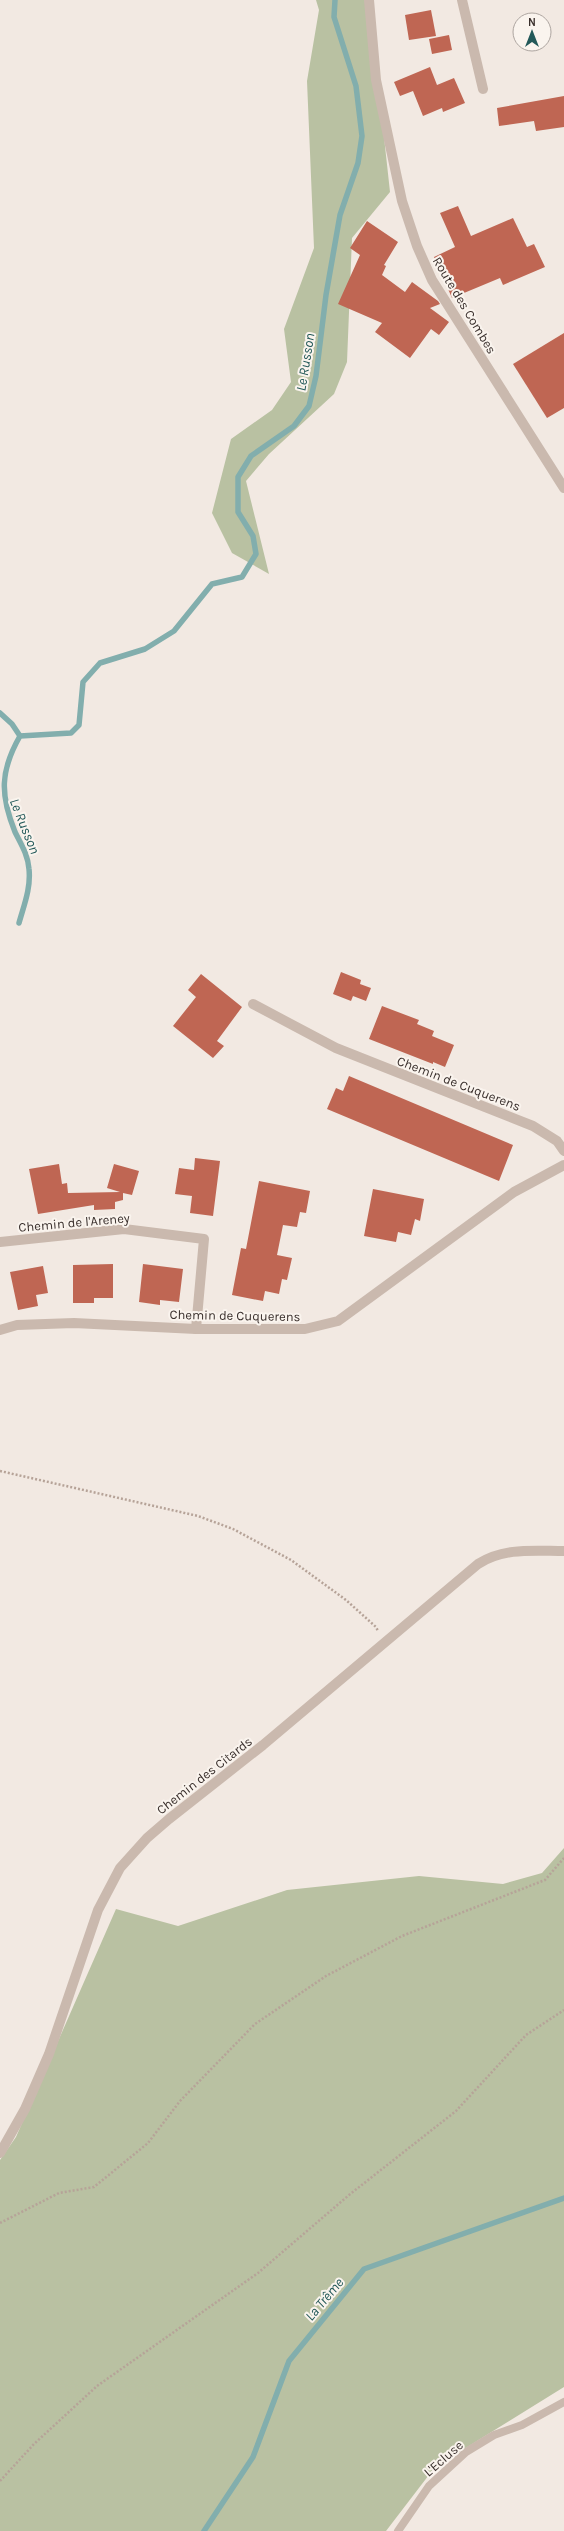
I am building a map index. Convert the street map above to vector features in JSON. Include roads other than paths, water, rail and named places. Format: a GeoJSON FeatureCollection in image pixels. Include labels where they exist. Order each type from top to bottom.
{"type":"FeatureCollection","features":[{"type":"Feature","properties":{"kind":"street","name":"Route des Combes"},"geometry":{"type":"LineString","coordinates":[[369,0],[376,80],[402,201],[417,246],[432,280],[564,488]]}},
{"type":"Feature","properties":{"kind":"street"},"geometry":{"type":"LineString","coordinates":[[462,0],[483,89]]}},
{"type":"Feature","properties":{"kind":"street","name":"Chemin de Cuquerens"},"geometry":{"type":"LineString","coordinates":[[253,1004],[336,1048],[533,1126],[557,1141],[564,1151]]}},
{"type":"Feature","properties":{"kind":"street","name":"Chemin de Cuquerens"},"geometry":{"type":"LineString","coordinates":[[0,1330],[17,1325],[74,1323],[196,1329],[305,1329],[338,1322],[514,1192],[564,1165]]}},
{"type":"Feature","properties":{"kind":"street","name":"Chemin de l'Areney"},"geometry":{"type":"LineString","coordinates":[[0,1242],[124,1228],[204,1239],[196,1329]]}},
{"type":"Feature","properties":{"kind":"street","name":"Chemin des Citards"},"geometry":{"type":"LineString","coordinates":[[0,2153],[25,2109],[49,2054],[98,1910],[120,1868],[147,1838],[263,1745],[383,1645],[465,1574],[486,1559],[508,1552],[564,1552]]}},
{"type":"Feature","properties":{"kind":"lane","name":"L'Ecluse"},"geometry":{"type":"LineString","coordinates":[[398,2531],[429,2486],[466,2452],[494,2435],[522,2425],[564,2402]]}},
{"type":"Feature","properties":{"kind":"waterway","name":"Le Russon"},"geometry":{"type":"LineString","coordinates":[[19,923],[28,890],[29,869],[26,854],[10,819],[4,783],[13,749],[20,736],[71,733],[79,725],[83,682],[100,663],[145,649],[174,631],[212,584],[242,577],[256,554],[253,536],[238,512],[238,477],[251,456],[294,426],[309,406],[316,376],[326,295],[340,215],[358,163],[362,136],[356,86],[334,17],[335,0]]}},
{"type":"Feature","properties":{"kind":"waterway"},"geometry":{"type":"LineString","coordinates":[[0,713],[12,724],[20,736]]}},
{"type":"Feature","properties":{"kind":"waterway","name":"La Trême"},"geometry":{"type":"LineString","coordinates":[[204,2531],[253,2457],[289,2361],[364,2269],[564,2198]]}}]}
